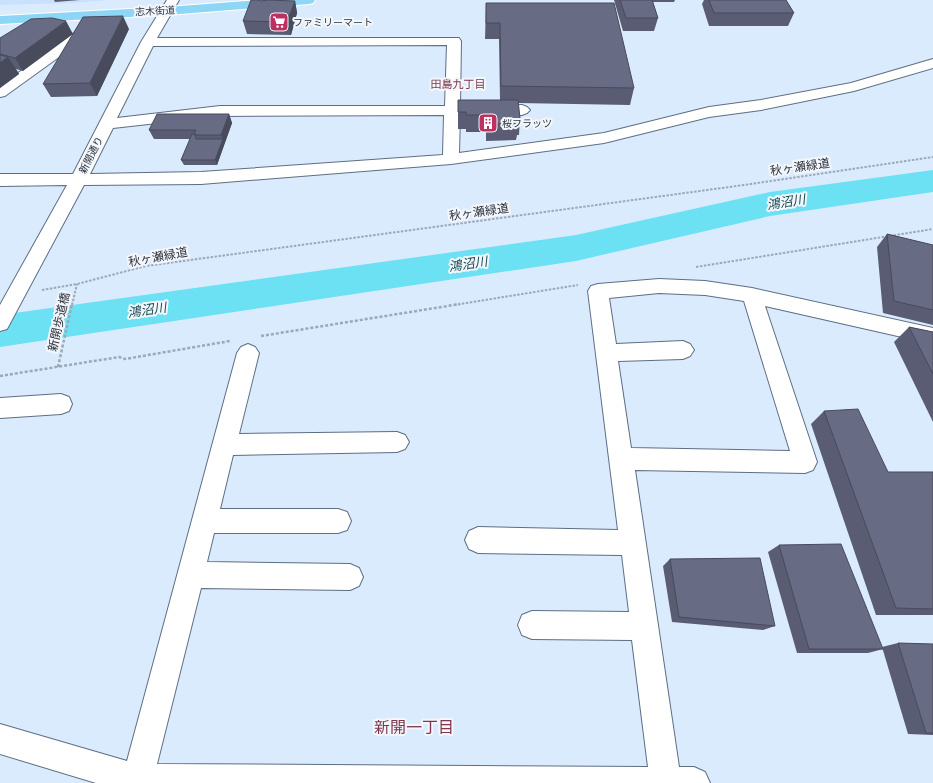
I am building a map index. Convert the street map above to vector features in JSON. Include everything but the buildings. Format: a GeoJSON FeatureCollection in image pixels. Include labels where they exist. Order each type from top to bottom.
{"type":"FeatureCollection","features":[{"type":"Feature","properties":{"kind":"main road","name":"志木街道"},"geometry":{"type":"LineString","coordinates":[[0,20],[109,14],[170,5],[309,0]]}},
{"type":"Feature","properties":{"kind":"street","name":"新開通り"},"geometry":{"type":"LineString","coordinates":[[0,323],[12,298],[79,179],[148,42],[170,5]]}},
{"type":"Feature","properties":{"kind":"street"},"geometry":{"type":"LineString","coordinates":[[0,93],[109,14]]}},
{"type":"Feature","properties":{"kind":"street"},"geometry":{"type":"LineString","coordinates":[[148,42],[454,41],[451,159]]}},
{"type":"Feature","properties":{"kind":"street"},"geometry":{"type":"LineString","coordinates":[[0,180],[201,178],[451,159],[604,138],[709,112],[761,105],[854,88],[933,63]]}},
{"type":"Feature","properties":{"kind":"street"},"geometry":{"type":"LineString","coordinates":[[107,124],[220,111],[522,110]]}},
{"type":"Feature","properties":{"kind":"street"},"geometry":{"type":"LineString","coordinates":[[666,783],[598,291],[659,286],[705,288],[752,295],[933,336]]}},
{"type":"Feature","properties":{"kind":"street"},"geometry":{"type":"LineString","coordinates":[[621,459],[805,462],[752,295]]}},
{"type":"Feature","properties":{"kind":"street"},"geometry":{"type":"LineString","coordinates":[[138,781],[225,445],[244,343]]}},
{"type":"Feature","properties":{"kind":"street"},"geometry":{"type":"LineString","coordinates":[[606,353],[683,350]]}},
{"type":"Feature","properties":{"kind":"street"},"geometry":{"type":"LineString","coordinates":[[0,408],[61,404]]}},
{"type":"Feature","properties":{"kind":"street"},"geometry":{"type":"LineString","coordinates":[[225,445],[397,442]]}},
{"type":"Feature","properties":{"kind":"street"},"geometry":{"type":"LineString","coordinates":[[205,522],[338,521]]}},
{"type":"Feature","properties":{"kind":"street"},"geometry":{"type":"LineString","coordinates":[[478,540],[633,542]]}},
{"type":"Feature","properties":{"kind":"street"},"geometry":{"type":"LineString","coordinates":[[191,575],[350,577]]}},
{"type":"Feature","properties":{"kind":"street"},"geometry":{"type":"LineString","coordinates":[[532,625],[644,626]]}},
{"type":"Feature","properties":{"kind":"street"},"geometry":{"type":"LineString","coordinates":[[0,738],[138,781],[694,783]]}},
{"type":"Feature","properties":{"kind":"path","name":"秋ヶ瀬緑道"},"geometry":{"type":"LineString","coordinates":[[35,292],[77,284],[146,266],[728,187],[933,157]]}},
{"type":"Feature","properties":{"kind":"path"},"geometry":{"type":"LineString","coordinates":[[689,268],[933,229]]}},
{"type":"Feature","properties":{"kind":"path","name":"新開歩道橋"},"geometry":{"type":"LineString","coordinates":[[58,367],[77,284]]}},
{"type":"Feature","properties":{"kind":"path"},"geometry":{"type":"LineString","coordinates":[[0,376],[119,357],[125,359],[244,343],[580,284]]}},
{"type":"Feature","properties":{"kind":"shaded area"},"geometry":{"type":"Polygon","coordinates":[[[0,0],[111,0],[72,3],[0,5],[0,0]]]}},
{"type":"Feature","properties":{"kind":"waterway","name":"鴻沼川"},"geometry":{"type":"LineString","coordinates":[[0,331],[576,248],[770,204],[933,181]]}},
{"type":"Feature","properties":{"kind":"place","name":"ファミリーマート"},"geometry":{"type":"Point","coordinates":[279,22]}},
{"type":"Feature","properties":{"kind":"place","name":"桜フラッツ"},"geometry":{"type":"Point","coordinates":[488,123]}},
{"type":"Feature","properties":{"kind":"district","name":"田島九丁目"},"geometry":{"type":"Point","coordinates":[458,84]}},
{"type":"Feature","properties":{"kind":"district","name":"新開一丁目"},"geometry":{"type":"Point","coordinates":[414,727]}}]}
